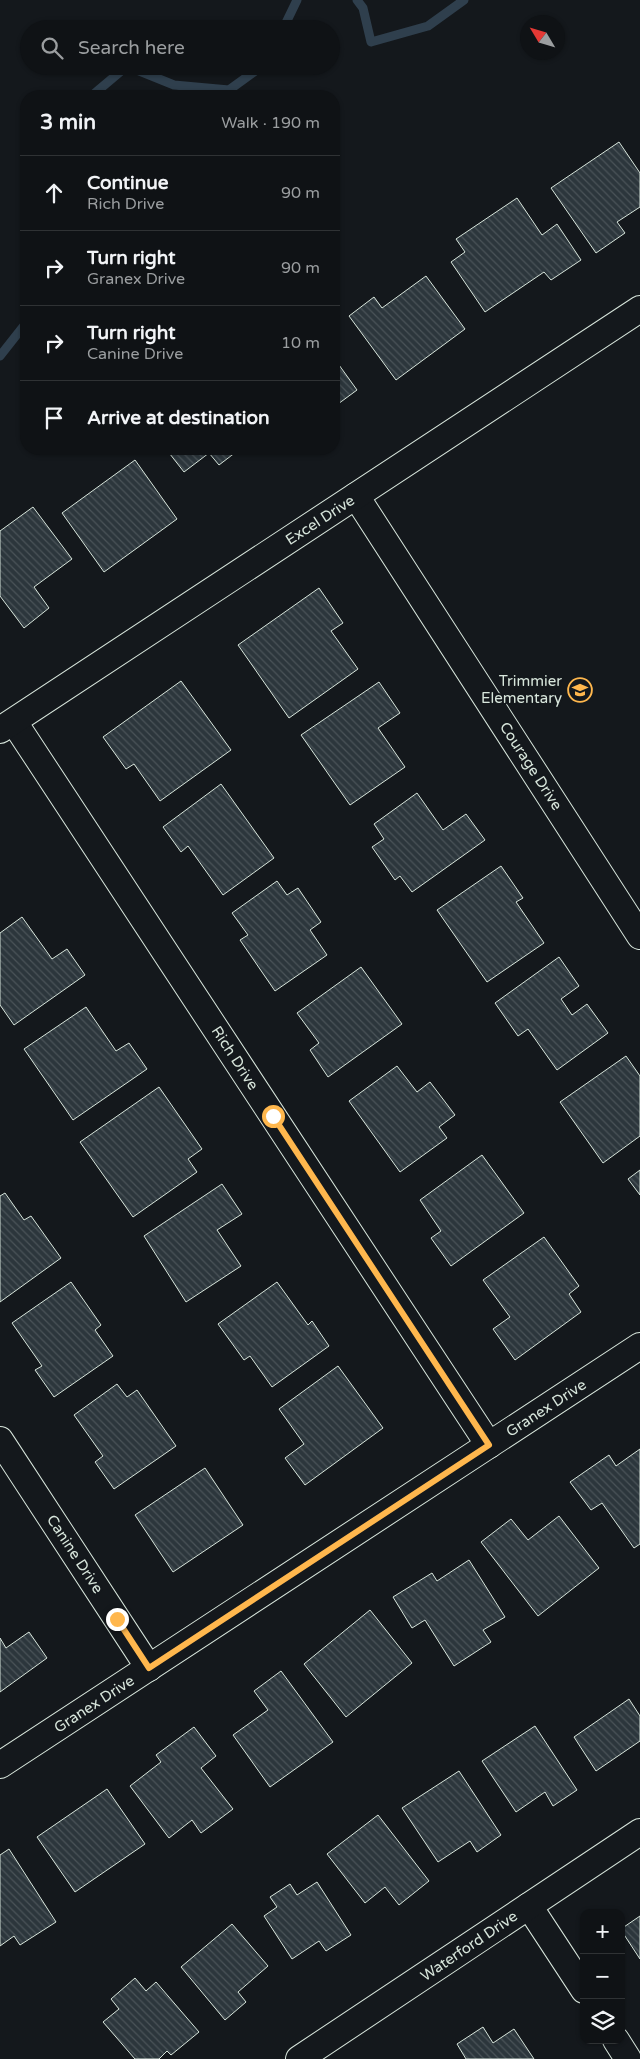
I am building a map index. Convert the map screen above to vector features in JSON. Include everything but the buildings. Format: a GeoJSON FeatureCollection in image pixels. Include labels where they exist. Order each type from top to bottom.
{"type":"FeatureCollection","features":[{"type":"Feature","properties":{"kind":"street","name":"Excel Drive"},"geometry":{"type":"LineString","coordinates":[[7,726],[640,309]]}},
{"type":"Feature","properties":{"kind":"street","name":"Courage Drive"},"geometry":{"type":"LineString","coordinates":[[356,496],[640,936]]}},
{"type":"Feature","properties":{"kind":"street","name":"Rich Drive"},"geometry":{"type":"LineString","coordinates":[[7,726],[489,1445]]}},
{"type":"Feature","properties":{"kind":"street","name":"Granex Drive"},"geometry":{"type":"LineString","coordinates":[[0,1765],[640,1346]]}},
{"type":"Feature","properties":{"kind":"street","name":"Canine Drive"},"geometry":{"type":"LineString","coordinates":[[0,1440],[149,1668]]}},
{"type":"Feature","properties":{"kind":"street","name":"Waterford Drive"},"geometry":{"type":"LineString","coordinates":[[299,2059],[640,1832]]}},
{"type":"Feature","properties":{"kind":"street"},"geometry":{"type":"LineString","coordinates":[[530,1906],[580,1984]]}},
{"type":"Feature","properties":{"kind":"street"},"geometry":{"type":"LineString","coordinates":[[619,2044],[628,2059]]}},
{"type":"Feature","properties":{"kind":"waterway"},"geometry":{"type":"LineString","coordinates":[[287,20],[297,0]]}},
{"type":"Feature","properties":{"kind":"waterway"},"geometry":{"type":"LineString","coordinates":[[357,0],[363,8],[371,42],[428,26],[464,0]]}},
{"type":"Feature","properties":{"kind":"waterway"},"geometry":{"type":"LineString","coordinates":[[99,90],[116,75]]}},
{"type":"Feature","properties":{"kind":"waterway"},"geometry":{"type":"LineString","coordinates":[[149,75],[174,85],[229,90]]}},
{"type":"Feature","properties":{"kind":"waterway"},"geometry":{"type":"LineString","coordinates":[[229,90],[250,75]]}},
{"type":"Feature","properties":{"kind":"waterway"},"geometry":{"type":"LineString","coordinates":[[0,356],[20,331]]}},
{"type":"Feature","properties":{"kind":"place","name":"Trimmier Elementary"},"geometry":{"type":"Point","coordinates":[580,690]}},
{"type":"Feature","properties":{"kind":"route"},"geometry":{"type":"LineString","coordinates":[[117,1619],[149,1668],[489,1445],[273,1116]]}}]}
